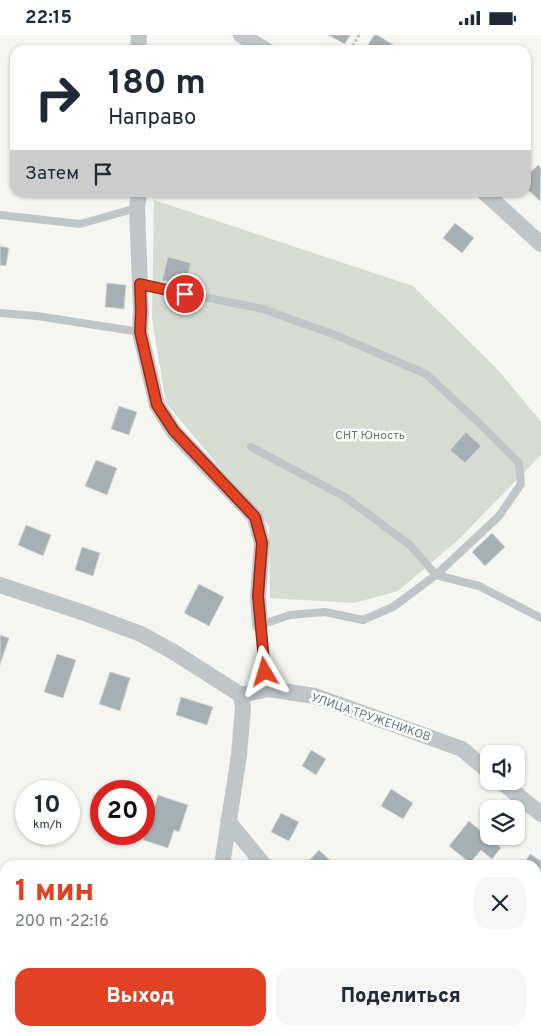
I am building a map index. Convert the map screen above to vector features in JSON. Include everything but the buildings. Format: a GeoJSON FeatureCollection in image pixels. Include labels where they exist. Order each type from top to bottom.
{"type":"FeatureCollection","features":[{"type":"Feature","properties":{"kind":"street"},"geometry":{"type":"LineString","coordinates":[[241,35],[258,45]]}},
{"type":"Feature","properties":{"kind":"street"},"geometry":{"type":"LineString","coordinates":[[489,197],[541,244]]}},
{"type":"Feature","properties":{"kind":"street"},"geometry":{"type":"LineString","coordinates":[[138,200],[140,332],[157,405],[174,431],[255,517],[262,543],[258,596],[260,625]]}},
{"type":"Feature","properties":{"kind":"street"},"geometry":{"type":"LineString","coordinates":[[0,585],[141,634],[172,651],[241,695],[243,708],[240,745],[223,860]]}},
{"type":"Feature","properties":{"kind":"street","name":"УЛИЦА ТРУЖЕНИКОВ"},"geometry":{"type":"LineString","coordinates":[[241,695],[268,689],[315,696],[462,749],[480,764]]}},
{"type":"Feature","properties":{"kind":"street"},"geometry":{"type":"LineString","coordinates":[[511,790],[541,814]]}},
{"type":"Feature","properties":{"kind":"street"},"geometry":{"type":"LineString","coordinates":[[228,821],[260,860]]}},
{"type":"Feature","properties":{"kind":"lane"},"geometry":{"type":"LineString","coordinates":[[0,215],[80,224],[138,200]]}},
{"type":"Feature","properties":{"kind":"lane"},"geometry":{"type":"LineString","coordinates":[[140,284],[264,309],[338,336],[426,375],[480,424],[519,463],[521,484],[499,516],[436,575],[420,585],[393,607],[363,620],[325,612],[290,615],[260,625],[268,689]]}},
{"type":"Feature","properties":{"kind":"lane"},"geometry":{"type":"LineString","coordinates":[[0,313],[37,316],[140,332]]}},
{"type":"Feature","properties":{"kind":"lane"},"geometry":{"type":"LineString","coordinates":[[251,447],[345,497],[410,545],[436,575],[479,586],[541,617]]}},
{"type":"Feature","properties":{"kind":"green space","name":"СНТ Юность"},"geometry":{"type":"Polygon","coordinates":[[[154,200],[413,286],[498,370],[541,422],[541,455],[457,541],[398,591],[354,603],[270,598],[269,526],[166,403],[152,319],[154,200]]]}},
{"type":"Feature","properties":{"kind":"route"},"geometry":{"type":"LineString","coordinates":[[185,294],[140,284],[140,332],[157,405],[174,431],[218,480],[255,517],[262,543],[258,596],[265,672]]}}]}
